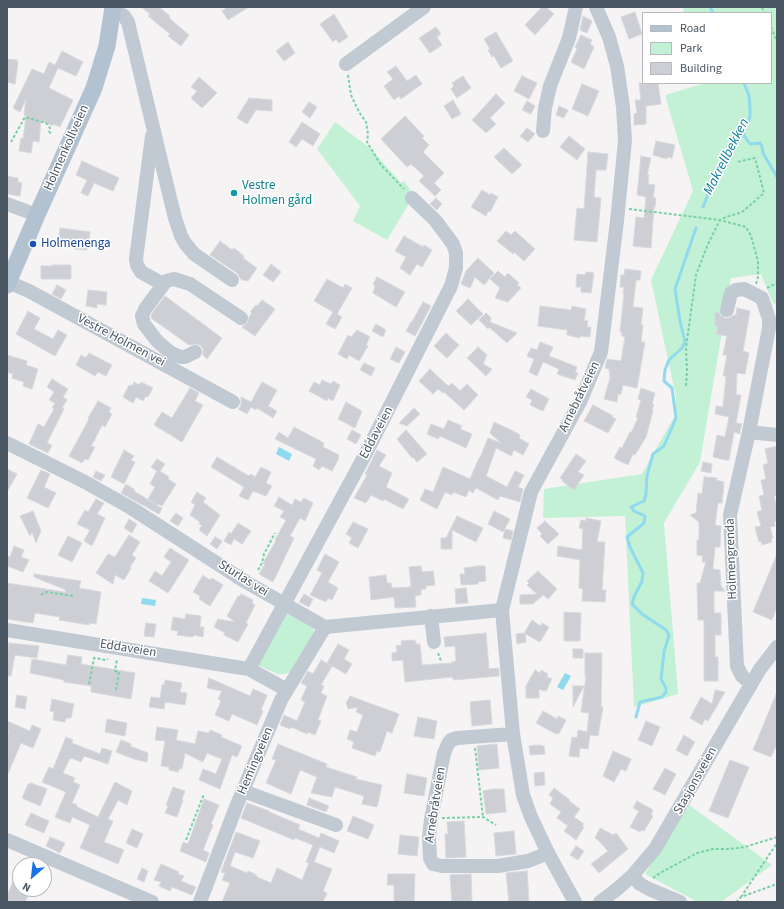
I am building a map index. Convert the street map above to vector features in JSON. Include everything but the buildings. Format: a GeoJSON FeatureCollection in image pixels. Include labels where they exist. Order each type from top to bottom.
{"type":"FeatureCollection","features":[{"type":"Feature","properties":{"kind":"main road","name":"Holmenkollveien"},"geometry":{"type":"LineString","coordinates":[[8,283],[96,84],[107,46],[113,9]]}},
{"type":"Feature","properties":{"kind":"street"},"geometry":{"type":"LineString","coordinates":[[346,64],[424,7]]}},
{"type":"Feature","properties":{"kind":"street"},"geometry":{"type":"LineString","coordinates":[[543,131],[545,108],[550,86],[569,38],[576,7]]}},
{"type":"Feature","properties":{"kind":"street","name":"Arnebråtveien"},"geometry":{"type":"LineString","coordinates":[[575,902],[548,853],[526,806],[523,795],[513,734],[502,610],[531,492],[580,402],[601,352],[618,221],[625,141],[623,107],[617,66],[609,37],[596,7]]}},
{"type":"Feature","properties":{"kind":"street"},"geometry":{"type":"LineString","coordinates":[[113,9],[124,16],[128,22],[175,218],[183,239],[194,254],[232,280]]}},
{"type":"Feature","properties":{"kind":"street"},"geometry":{"type":"LineString","coordinates":[[153,129],[136,259],[141,272],[163,284]]}},
{"type":"Feature","properties":{"kind":"street","name":"Eddaveien"},"geometry":{"type":"LineString","coordinates":[[249,669],[365,455],[451,286],[456,268],[456,253],[453,244],[435,220],[412,198]]}},
{"type":"Feature","properties":{"kind":"street"},"geometry":{"type":"LineString","coordinates":[[7,204],[37,215]]}},
{"type":"Feature","properties":{"kind":"street"},"geometry":{"type":"LineString","coordinates":[[195,352],[185,357],[171,353],[156,340],[144,324],[142,316],[143,313],[163,284],[170,279],[174,279],[190,284],[241,318]]}},
{"type":"Feature","properties":{"kind":"street","name":"Vestre Holmen vei"},"geometry":{"type":"LineString","coordinates":[[8,283],[29,291],[233,402]]}},
{"type":"Feature","properties":{"kind":"street"},"geometry":{"type":"LineString","coordinates":[[727,310],[731,293],[736,290],[744,289],[754,294]]}},
{"type":"Feature","properties":{"kind":"street","name":"Holmengrenda"},"geometry":{"type":"LineString","coordinates":[[751,684],[742,676],[737,666],[730,515],[770,328],[769,319],[762,298],[754,294]]}},
{"type":"Feature","properties":{"kind":"street"},"geometry":{"type":"LineString","coordinates":[[748,432],[777,435]]}},
{"type":"Feature","properties":{"kind":"street","name":"Sturlas vei"},"geometry":{"type":"LineString","coordinates":[[7,443],[84,482],[131,508],[244,581],[325,627]]}},
{"type":"Feature","properties":{"kind":"street"},"geometry":{"type":"LineString","coordinates":[[325,627],[502,610]]}},
{"type":"Feature","properties":{"kind":"street"},"geometry":{"type":"LineString","coordinates":[[432,616],[434,642]]}},
{"type":"Feature","properties":{"kind":"street","name":"Hemingveien"},"geometry":{"type":"LineString","coordinates":[[200,902],[243,790],[287,690],[325,627]]}},
{"type":"Feature","properties":{"kind":"street","name":"Eddaveien"},"geometry":{"type":"LineString","coordinates":[[7,630],[249,669],[287,690]]}},
{"type":"Feature","properties":{"kind":"street","name":"Stasjonsveien"},"geometry":{"type":"LineString","coordinates":[[600,902],[632,876],[660,842],[751,684],[777,647]]}},
{"type":"Feature","properties":{"kind":"street","name":"Arnebråtveien"},"geometry":{"type":"LineString","coordinates":[[513,734],[454,739],[448,744],[444,753],[431,819],[429,851],[431,862],[436,865],[498,866],[528,862],[548,853]]}},
{"type":"Feature","properties":{"kind":"street"},"geometry":{"type":"LineString","coordinates":[[243,790],[336,825]]}},
{"type":"Feature","properties":{"kind":"street"},"geometry":{"type":"LineString","coordinates":[[7,840],[152,902]]}},
{"type":"Feature","properties":{"kind":"street"},"geometry":{"type":"LineString","coordinates":[[632,876],[640,884],[649,889],[680,902]]}},
{"type":"Feature","properties":{"kind":"path"},"geometry":{"type":"LineString","coordinates":[[772,29],[777,41]]}},
{"type":"Feature","properties":{"kind":"path"},"geometry":{"type":"LineString","coordinates":[[346,64],[351,96],[358,112],[366,122],[368,134],[367,142],[381,165],[412,198]]}},
{"type":"Feature","properties":{"kind":"path"},"geometry":{"type":"LineString","coordinates":[[11,142],[25,117],[46,123],[50,128],[49,131],[51,134]]}},
{"type":"Feature","properties":{"kind":"path"},"geometry":{"type":"LineString","coordinates":[[686,386],[686,348],[696,275],[708,244],[720,220],[742,212],[764,193],[755,158],[737,162]]}},
{"type":"Feature","properties":{"kind":"path"},"geometry":{"type":"LineString","coordinates":[[623,208],[720,220],[746,227],[751,236],[758,261],[758,277],[754,294]]}},
{"type":"Feature","properties":{"kind":"path"},"geometry":{"type":"LineString","coordinates":[[258,570],[274,533]]}},
{"type":"Feature","properties":{"kind":"path"},"geometry":{"type":"LineString","coordinates":[[41,595],[46,592],[74,596]]}},
{"type":"Feature","properties":{"kind":"path"},"geometry":{"type":"LineString","coordinates":[[89,684],[94,658],[106,660],[109,658]]}},
{"type":"Feature","properties":{"kind":"path"},"geometry":{"type":"LineString","coordinates":[[116,690],[119,672],[115,671],[117,659]]}},
{"type":"Feature","properties":{"kind":"path"},"geometry":{"type":"LineString","coordinates":[[473,737],[483,817]]}},
{"type":"Feature","properties":{"kind":"path"},"geometry":{"type":"LineString","coordinates":[[186,840],[204,794]]}},
{"type":"Feature","properties":{"kind":"path"},"geometry":{"type":"LineString","coordinates":[[431,819],[483,817],[496,824]]}},
{"type":"Feature","properties":{"kind":"path"},"geometry":{"type":"LineString","coordinates":[[650,880],[697,853],[713,849],[745,847],[777,837]]}},
{"type":"Feature","properties":{"kind":"path"},"geometry":{"type":"LineString","coordinates":[[736,902],[741,897],[777,843]]}},
{"type":"Feature","properties":{"kind":"path"},"geometry":{"type":"LineString","coordinates":[[741,897],[777,884]]}},
{"type":"Feature","properties":{"kind":"green space"},"geometry":{"type":"Polygon","coordinates":[[[683,7],[775,7],[777,13],[777,304],[773,303],[761,274],[731,278],[700,462],[664,523],[678,694],[634,707],[625,516],[543,518],[544,489],[642,474],[675,415],[676,397],[651,280],[693,191],[665,95],[703,84],[772,84],[772,12],[684,12],[683,7]]]}},
{"type":"Feature","properties":{"kind":"green space"},"geometry":{"type":"Polygon","coordinates":[[[335,122],[370,148],[401,183],[404,181],[414,195],[387,240],[353,221],[360,206],[317,149],[335,122]]]}},
{"type":"Feature","properties":{"kind":"green space"},"geometry":{"type":"Polygon","coordinates":[[[284,611],[313,628],[314,632],[293,671],[285,674],[278,674],[257,665],[284,611]]]}},
{"type":"Feature","properties":{"kind":"green space"},"geometry":{"type":"Polygon","coordinates":[[[689,805],[772,865],[721,902],[698,902],[645,874],[689,805]]]}},
{"type":"Feature","properties":{"kind":"water"},"geometry":{"type":"Polygon","coordinates":[[[279,447],[292,454],[289,461],[276,454],[279,447]]]}},
{"type":"Feature","properties":{"kind":"water"},"geometry":{"type":"Polygon","coordinates":[[[142,598],[156,600],[155,606],[141,604],[142,598]]]}},
{"type":"Feature","properties":{"kind":"water"},"geometry":{"type":"Polygon","coordinates":[[[565,673],[571,676],[563,690],[557,687],[565,673]]]}},
{"type":"Feature","properties":{"kind":"waterway","name":"Makrellbekken"},"geometry":{"type":"LineString","coordinates":[[710,7],[712,12]]}},
{"type":"Feature","properties":{"kind":"waterway","name":"Makrellbekken"},"geometry":{"type":"LineString","coordinates":[[703,207],[710,184],[722,170],[726,160],[743,134],[750,117],[749,96],[744,84]]}},
{"type":"Feature","properties":{"kind":"waterway"},"geometry":{"type":"LineString","coordinates":[[743,134],[750,144],[760,143],[763,153],[777,177]]}},
{"type":"Feature","properties":{"kind":"waterway","name":"Makrellbekken"},"geometry":{"type":"LineString","coordinates":[[636,717],[640,702],[662,697],[666,692],[666,688],[661,679],[664,652],[669,635],[666,630],[642,614],[632,604],[642,581],[643,573],[630,547],[627,537],[644,523],[645,516],[634,511],[631,507],[644,501],[647,476],[653,454],[664,446],[676,418],[672,388],[664,381],[665,370],[669,360],[682,348],[685,342],[675,289],[696,228]]}},
{"type":"Feature","properties":{"kind":"place","name":"Vestre Holmen gård"},"geometry":{"type":"Point","coordinates":[234,193]}},
{"type":"Feature","properties":{"kind":"place","name":"Holmenenga"},"geometry":{"type":"Point","coordinates":[33,244]}}]}
